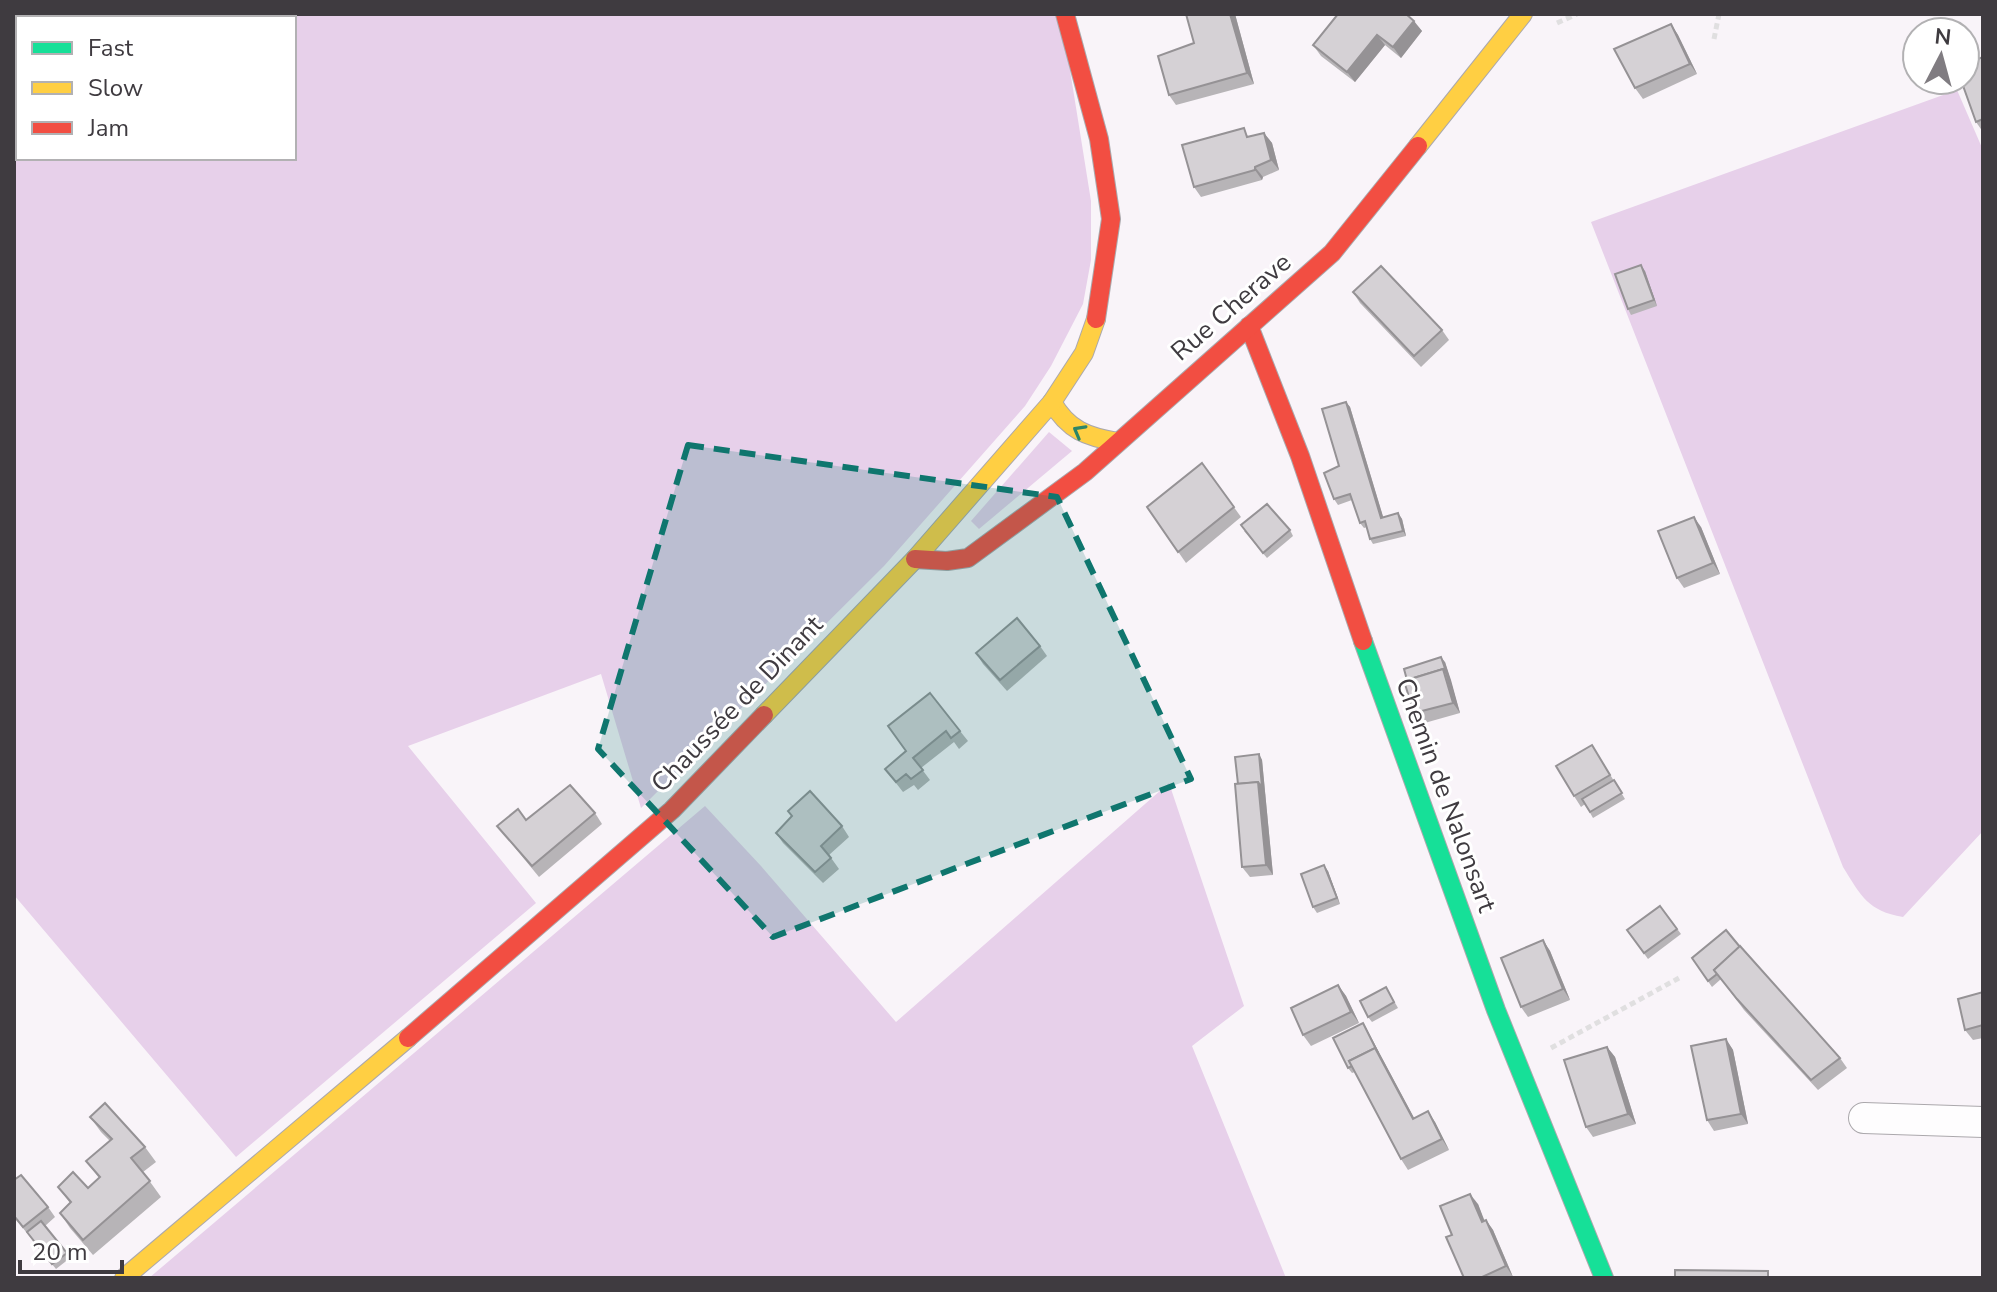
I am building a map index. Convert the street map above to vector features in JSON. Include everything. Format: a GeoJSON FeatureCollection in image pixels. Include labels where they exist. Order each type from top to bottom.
{"type":"FeatureCollection","features":[{"type":"Feature","properties":{"kind":"street","name":"Chaussée de Dinant"},"geometry":{"type":"LineString","coordinates":[[124,1278],[672,810],[915,559],[1052,402],[1084,353],[1097,315],[1111,219],[1099,139],[1065,14]]}},
{"type":"Feature","properties":{"kind":"street","name":"Rue Cherave"},"geometry":{"type":"LineString","coordinates":[[915,559],[947,561],[968,558],[1085,472],[1332,253],[1523,14]]}},
{"type":"Feature","properties":{"kind":"street","name":"Chemin de Nalonsart"},"geometry":{"type":"LineString","coordinates":[[1249,326],[1300,456],[1392,727],[1519,1066],[1604,1278]]}},
{"type":"Feature","properties":{"kind":"street"},"geometry":{"type":"LineString","coordinates":[[1052,402],[1062,420],[1082,436],[1118,442]]}},
{"type":"Feature","properties":{"kind":"street"},"geometry":{"type":"LineString","coordinates":[[1864,1118],[1983,1122]]}},
{"type":"Feature","properties":{"kind":"path"},"geometry":{"type":"LineString","coordinates":[[1714,39],[1719,14]]}},
{"type":"Feature","properties":{"kind":"path"},"geometry":{"type":"LineString","coordinates":[[1519,1066],[1679,978]]}},
{"type":"Feature","properties":{"kind":"highlighted area"},"geometry":{"type":"Polygon","coordinates":[[[688,445],[1057,497],[1191,779],[773,937],[598,749],[688,445]]]}},
{"type":"Feature","properties":{"kind":"shaded area"},"geometry":{"type":"Polygon","coordinates":[[[14,14],[1061,14],[1091,201],[1091,260],[1083,304],[1051,366],[1025,406],[884,566],[641,808],[601,674],[408,746],[536,903],[236,1157],[14,895],[14,14]]]}},
{"type":"Feature","properties":{"kind":"shaded area"},"geometry":{"type":"Polygon","coordinates":[[[1940,96],[1960,96],[1983,150],[1983,831],[1903,917],[1881,911],[1867,901],[1843,867],[1591,222],[1940,96]]]}},
{"type":"Feature","properties":{"kind":"shaded area"},"geometry":{"type":"Polygon","coordinates":[[[1049,432],[1072,451],[979,529],[971,521],[1049,432]]]}},
{"type":"Feature","properties":{"kind":"shaded area"},"geometry":{"type":"Polygon","coordinates":[[[1169,783],[1244,1006],[1192,1046],[1286,1278],[149,1278],[705,806],[896,1022],[1169,783]]]}},
{"type":"Feature","properties":{"kind":"building"},"geometry":{"type":"Polygon","coordinates":[[[1186,14],[1230,14],[1247,73],[1169,95],[1158,56],[1194,43],[1186,14]]]}},
{"type":"Feature","properties":{"kind":"building"},"geometry":{"type":"Polygon","coordinates":[[[1338,14],[1406,14],[1414,21],[1393,47],[1377,35],[1347,72],[1313,45],[1338,14]]]}},
{"type":"Feature","properties":{"kind":"building"},"geometry":{"type":"Polygon","coordinates":[[[1671,24],[1690,64],[1635,88],[1614,49],[1671,24]]]}},
{"type":"Feature","properties":{"kind":"building"},"geometry":{"type":"Polygon","coordinates":[[[1981,58],[1983,119],[1976,122],[1967,96],[1981,96],[1981,58]]]}},
{"type":"Feature","properties":{"kind":"building"},"geometry":{"type":"Polygon","coordinates":[[[1244,128],[1247,137],[1264,133],[1271,160],[1255,167],[1255,170],[1194,187],[1182,145],[1244,128]]]}},
{"type":"Feature","properties":{"kind":"building"},"geometry":{"type":"Polygon","coordinates":[[[1641,265],[1654,300],[1628,309],[1615,274],[1641,265]]]}},
{"type":"Feature","properties":{"kind":"building"},"geometry":{"type":"Polygon","coordinates":[[[1381,266],[1442,330],[1414,356],[1353,292],[1381,266]]]}},
{"type":"Feature","properties":{"kind":"building"},"geometry":{"type":"Polygon","coordinates":[[[1346,402],[1381,518],[1398,513],[1403,531],[1370,539],[1365,521],[1360,523],[1350,494],[1334,499],[1324,473],[1339,466],[1322,409],[1346,402]]]}},
{"type":"Feature","properties":{"kind":"building"},"geometry":{"type":"Polygon","coordinates":[[[1202,463],[1234,507],[1178,552],[1147,507],[1202,463]]]}},
{"type":"Feature","properties":{"kind":"building"},"geometry":{"type":"Polygon","coordinates":[[[1267,504],[1290,530],[1263,553],[1241,525],[1267,504]]]}},
{"type":"Feature","properties":{"kind":"building"},"geometry":{"type":"Polygon","coordinates":[[[1694,517],[1713,563],[1677,578],[1658,531],[1694,517]]]}},
{"type":"Feature","properties":{"kind":"building"},"geometry":{"type":"Polygon","coordinates":[[[1017,618],[1040,646],[1000,680],[976,653],[1017,618]]]}},
{"type":"Feature","properties":{"kind":"building"},"geometry":{"type":"Polygon","coordinates":[[[1441,657],[1447,674],[1443,669],[1407,680],[1404,669],[1441,657]]]}},
{"type":"Feature","properties":{"kind":"building"},"geometry":{"type":"Polygon","coordinates":[[[1443,669],[1453,703],[1414,713],[1404,681],[1443,669]]]}},
{"type":"Feature","properties":{"kind":"building"},"geometry":{"type":"Polygon","coordinates":[[[930,693],[960,731],[951,738],[946,731],[913,758],[923,770],[911,779],[906,774],[896,782],[885,769],[906,751],[888,726],[930,693]]]}},
{"type":"Feature","properties":{"kind":"building"},"geometry":{"type":"Polygon","coordinates":[[[1592,745],[1610,775],[1574,796],[1556,766],[1592,745]]]}},
{"type":"Feature","properties":{"kind":"building"},"geometry":{"type":"Polygon","coordinates":[[[1259,754],[1262,787],[1258,782],[1238,784],[1235,757],[1259,754]]]}},
{"type":"Feature","properties":{"kind":"building"},"geometry":{"type":"Polygon","coordinates":[[[1614,780],[1622,793],[1590,812],[1582,799],[1614,780]]]}},
{"type":"Feature","properties":{"kind":"building"},"geometry":{"type":"Polygon","coordinates":[[[1258,782],[1266,865],[1242,867],[1235,784],[1258,782]]]}},
{"type":"Feature","properties":{"kind":"building"},"geometry":{"type":"Polygon","coordinates":[[[570,785],[595,813],[532,866],[497,826],[518,809],[526,820],[570,785]]]}},
{"type":"Feature","properties":{"kind":"building"},"geometry":{"type":"Polygon","coordinates":[[[810,791],[842,826],[821,846],[831,858],[815,872],[776,833],[792,816],[788,811],[810,791]]]}},
{"type":"Feature","properties":{"kind":"building"},"geometry":{"type":"Polygon","coordinates":[[[1324,865],[1337,898],[1313,907],[1301,874],[1324,865]]]}},
{"type":"Feature","properties":{"kind":"building"},"geometry":{"type":"Polygon","coordinates":[[[1660,906],[1677,929],[1644,953],[1627,930],[1660,906]]]}},
{"type":"Feature","properties":{"kind":"building"},"geometry":{"type":"Polygon","coordinates":[[[1726,930],[1740,947],[1714,970],[1717,974],[1708,981],[1692,958],[1726,930]]]}},
{"type":"Feature","properties":{"kind":"building"},"geometry":{"type":"Polygon","coordinates":[[[1543,940],[1563,989],[1521,1007],[1501,958],[1543,940]]]}},
{"type":"Feature","properties":{"kind":"building"},"geometry":{"type":"Polygon","coordinates":[[[1740,946],[1840,1058],[1811,1080],[1714,970],[1740,946]]]}},
{"type":"Feature","properties":{"kind":"building"},"geometry":{"type":"Polygon","coordinates":[[[1338,985],[1351,1012],[1303,1035],[1291,1008],[1338,985]]]}},
{"type":"Feature","properties":{"kind":"building"},"geometry":{"type":"Polygon","coordinates":[[[1386,987],[1394,1002],[1368,1017],[1360,1001],[1386,987]]]}},
{"type":"Feature","properties":{"kind":"building"},"geometry":{"type":"Polygon","coordinates":[[[1983,992],[1983,1025],[1965,1030],[1958,999],[1983,992]]]}},
{"type":"Feature","properties":{"kind":"building"},"geometry":{"type":"Polygon","coordinates":[[[1363,1023],[1378,1053],[1375,1048],[1349,1061],[1352,1066],[1348,1068],[1333,1038],[1363,1023]]]}},
{"type":"Feature","properties":{"kind":"building"},"geometry":{"type":"Polygon","coordinates":[[[1726,1039],[1741,1114],[1707,1120],[1691,1046],[1726,1039]]]}},
{"type":"Feature","properties":{"kind":"building"},"geometry":{"type":"Polygon","coordinates":[[[1607,1047],[1628,1114],[1586,1127],[1564,1060],[1607,1047]]]}},
{"type":"Feature","properties":{"kind":"building"},"geometry":{"type":"Polygon","coordinates":[[[1375,1048],[1413,1119],[1428,1111],[1442,1139],[1401,1159],[1349,1061],[1375,1048]]]}},
{"type":"Feature","properties":{"kind":"building"},"geometry":{"type":"Polygon","coordinates":[[[105,1103],[145,1147],[131,1158],[150,1181],[83,1240],[60,1213],[71,1202],[58,1187],[73,1172],[88,1188],[100,1177],[86,1161],[112,1139],[90,1117],[105,1103]]]}},
{"type":"Feature","properties":{"kind":"building"},"geometry":{"type":"Polygon","coordinates":[[[21,1175],[48,1207],[23,1227],[14,1216],[14,1180],[21,1175]]]}},
{"type":"Feature","properties":{"kind":"building"},"geometry":{"type":"Polygon","coordinates":[[[1470,1194],[1482,1222],[1486,1220],[1506,1266],[1480,1278],[1464,1278],[1446,1237],[1452,1235],[1440,1206],[1470,1194]]]}},
{"type":"Feature","properties":{"kind":"building"},"geometry":{"type":"Polygon","coordinates":[[[41,1221],[67,1253],[52,1264],[27,1232],[41,1221]]]}},
{"type":"Feature","properties":{"kind":"building"},"geometry":{"type":"Polygon","coordinates":[[[1675,1270],[1768,1271],[1768,1278],[1675,1278],[1675,1270]]]}},
{"type":"Feature","properties":{"kind":"traffic: fast"},"geometry":{"type":"LineString","coordinates":[[1363,641],[1496,1010],[1604,1278]]}},
{"type":"Feature","properties":{"kind":"traffic: slow"},"geometry":{"type":"LineString","coordinates":[[1418,146],[1523,14]]}},
{"type":"Feature","properties":{"kind":"traffic: slow"},"geometry":{"type":"LineString","coordinates":[[764,715],[915,559],[1052,402],[1084,353],[1096,319]]}},
{"type":"Feature","properties":{"kind":"traffic: slow"},"geometry":{"type":"LineString","coordinates":[[1052,402],[1058,412],[1079,431],[1118,442]]}},
{"type":"Feature","properties":{"kind":"traffic: slow"},"geometry":{"type":"LineString","coordinates":[[124,1278],[408,1038]]}},
{"type":"Feature","properties":{"kind":"traffic: jam"},"geometry":{"type":"LineString","coordinates":[[1065,14],[1099,139],[1111,219],[1096,319]]}},
{"type":"Feature","properties":{"kind":"traffic: jam"},"geometry":{"type":"LineString","coordinates":[[915,559],[947,561],[968,558],[1085,472],[1332,253],[1418,146]]}},
{"type":"Feature","properties":{"kind":"traffic: jam"},"geometry":{"type":"LineString","coordinates":[[1249,326],[1300,456],[1363,641]]}},
{"type":"Feature","properties":{"kind":"traffic: jam"},"geometry":{"type":"LineString","coordinates":[[408,1038],[672,810],[764,715]]}}]}
